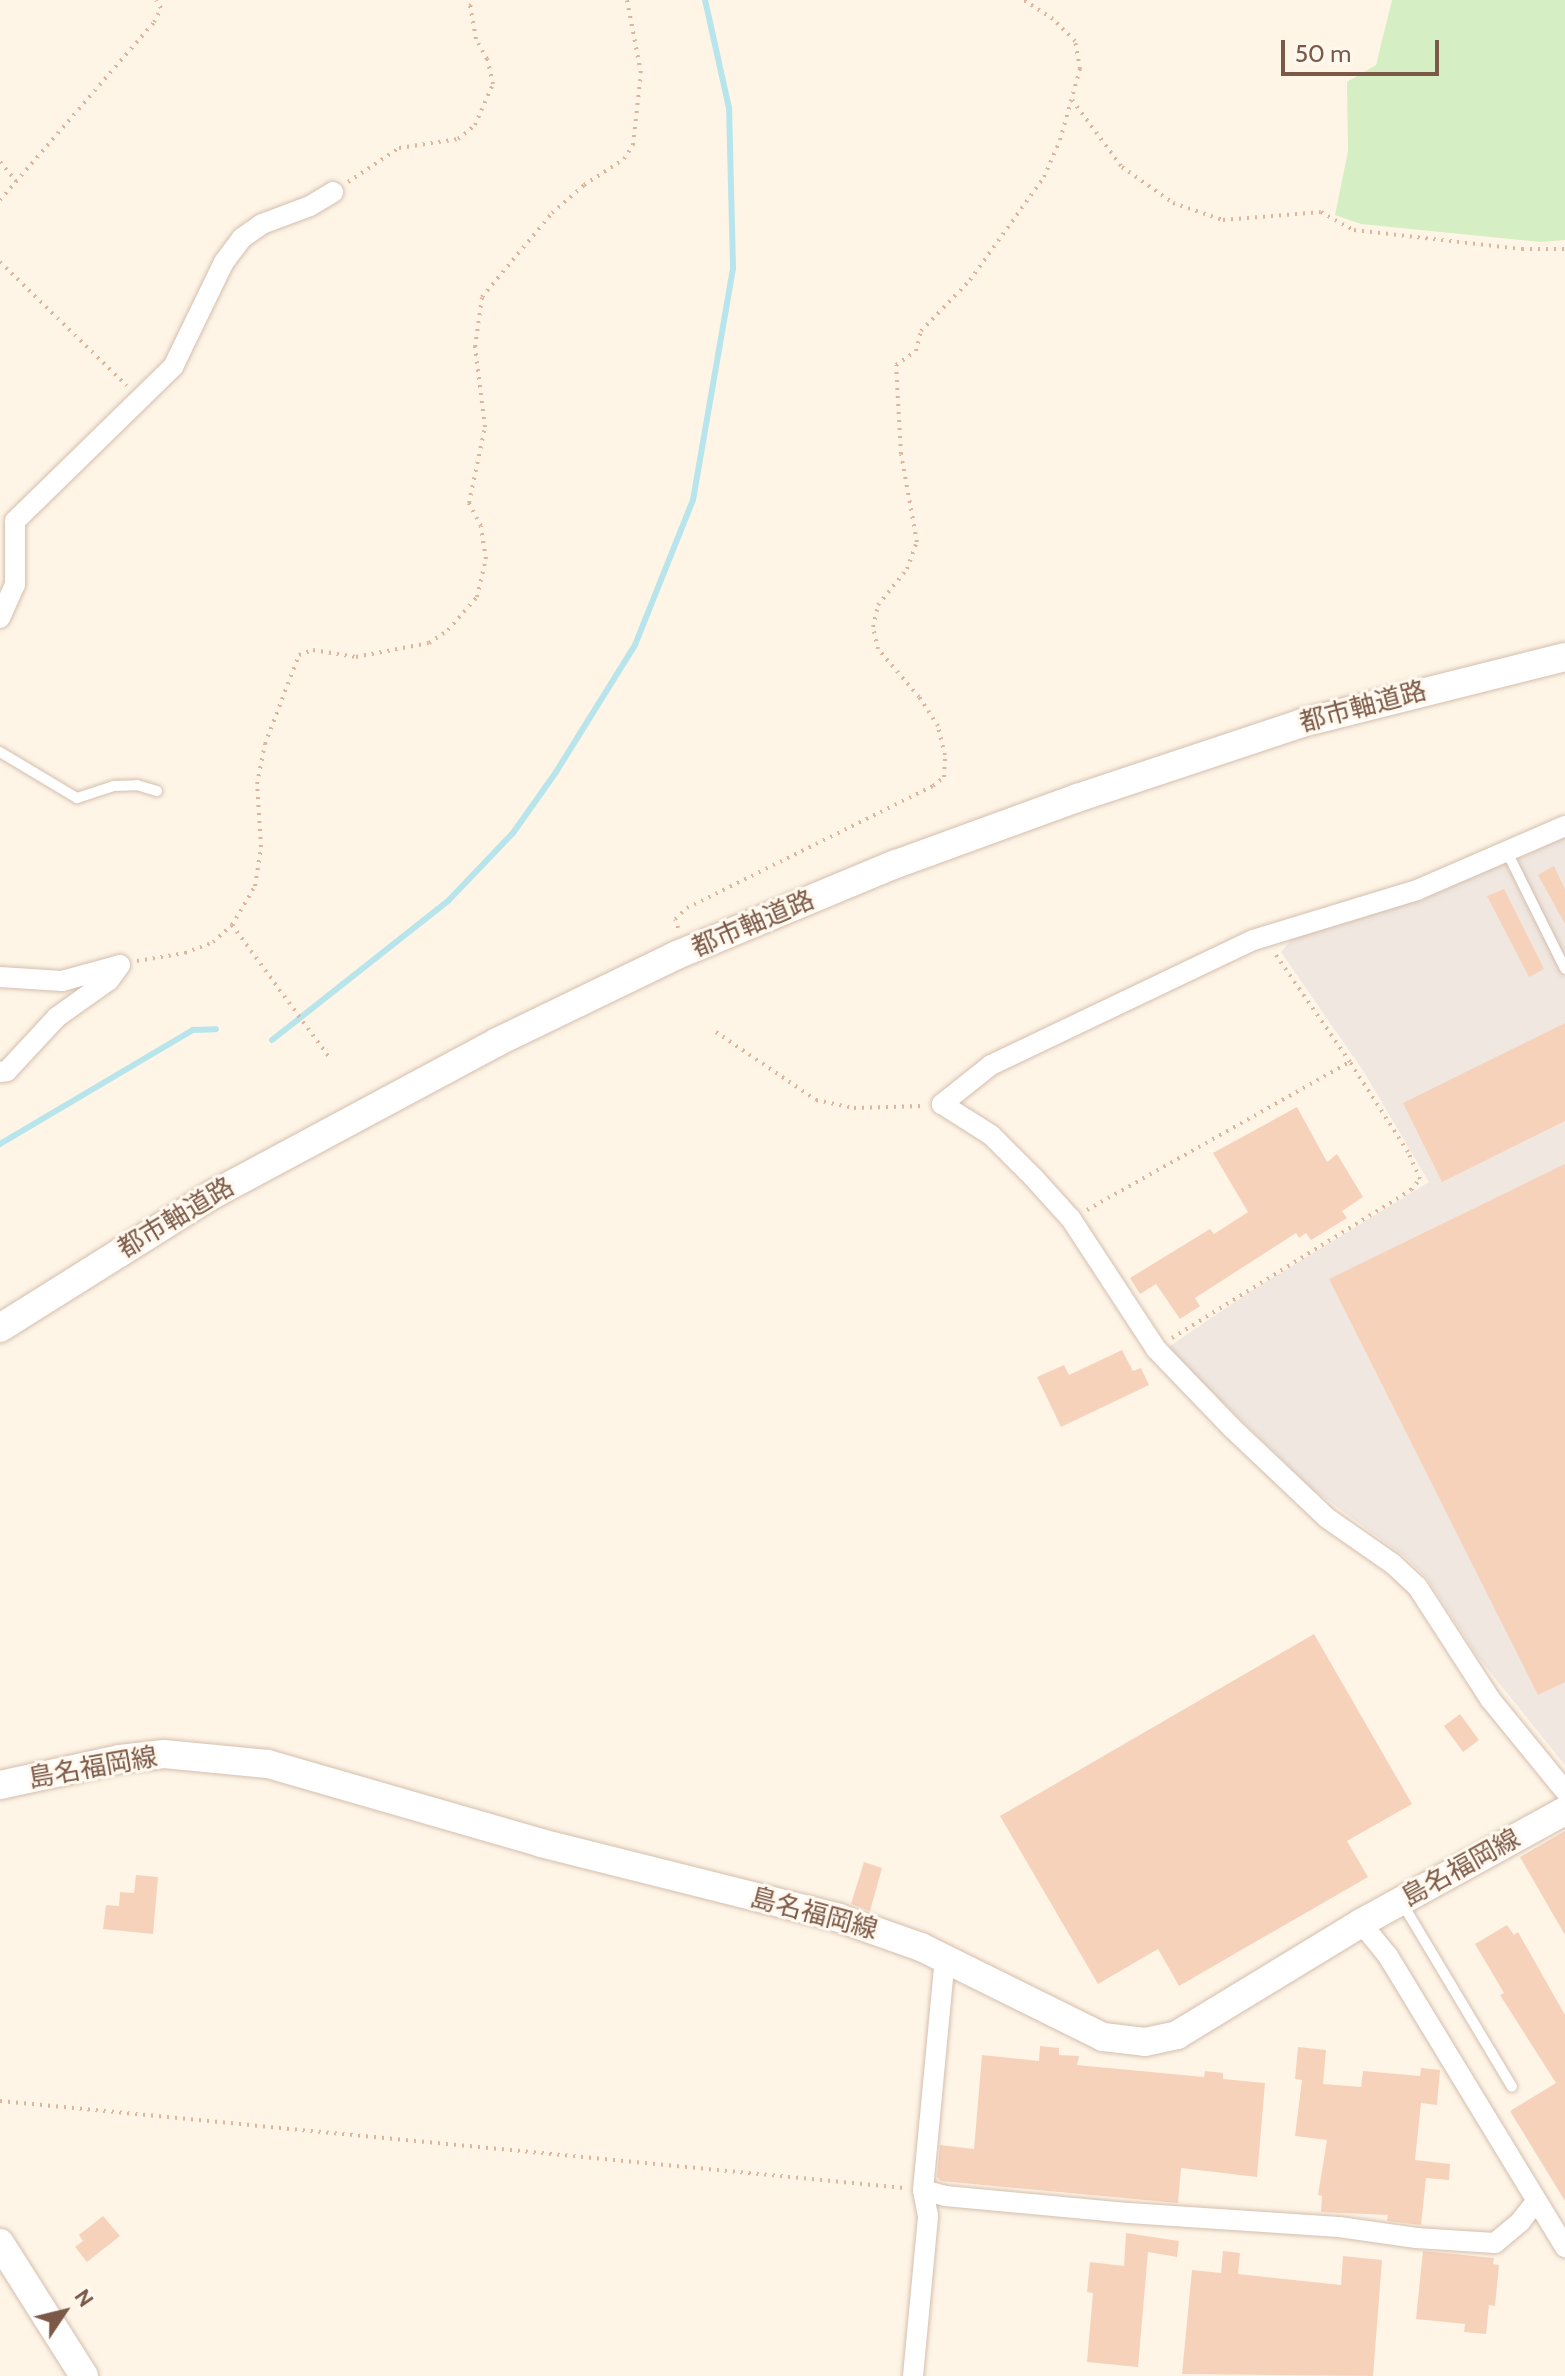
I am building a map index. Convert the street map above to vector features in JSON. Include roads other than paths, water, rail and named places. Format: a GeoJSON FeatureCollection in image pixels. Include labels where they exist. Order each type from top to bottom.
{"type":"FeatureCollection","features":[{"type":"Feature","properties":{"kind":"main road","name":"都市軸道路"},"geometry":{"type":"LineString","coordinates":[[0,1328],[214,1194],[497,1042],[677,955],[896,864],[1077,798],[1302,723],[1565,657]]}},
{"type":"Feature","properties":{"kind":"main road","name":"島名福岡線"},"geometry":{"type":"LineString","coordinates":[[0,1785],[120,1759],[164,1754],[268,1764],[541,1843],[839,1918],[945,1959],[1103,2037],[1145,2042],[1177,2035],[1361,1923],[1565,1811]]}},
{"type":"Feature","properties":{"kind":"main road"},"geometry":{"type":"LineString","coordinates":[[0,2243],[84,2376]]}},
{"type":"Feature","properties":{"kind":"street"},"geometry":{"type":"LineString","coordinates":[[0,618],[15,585],[15,521],[142,401],[173,367],[224,262],[242,238],[262,224],[310,206],[333,192]]}},
{"type":"Feature","properties":{"kind":"street"},"geometry":{"type":"LineString","coordinates":[[1565,826],[1508,854],[1417,890],[1262,937],[991,1065],[942,1104],[991,1135],[1071,1219],[1156,1349],[1292,1487],[1417,1586],[1490,1699],[1565,1791]]}},
{"type":"Feature","properties":{"kind":"street"},"geometry":{"type":"LineString","coordinates":[[0,977],[62,981],[120,965],[109,980],[57,1017],[7,1071],[0,1072]]}},
{"type":"Feature","properties":{"kind":"street"},"geometry":{"type":"LineString","coordinates":[[1361,1923],[1388,1956],[1535,2203],[1565,2247]]}},
{"type":"Feature","properties":{"kind":"street"},"geometry":{"type":"LineString","coordinates":[[913,2376],[928,2216],[923,2190],[945,1959]]}},
{"type":"Feature","properties":{"kind":"street"},"geometry":{"type":"LineString","coordinates":[[923,2190],[945,2196],[1114,2212],[1339,2227],[1416,2238],[1495,2243],[1520,2222],[1535,2203]]}},
{"type":"Feature","properties":{"kind":"lane"},"geometry":{"type":"LineString","coordinates":[[0,752],[77,798],[113,786],[137,785],[157,791]]}},
{"type":"Feature","properties":{"kind":"lane"},"geometry":{"type":"LineString","coordinates":[[1508,854],[1565,969]]}},
{"type":"Feature","properties":{"kind":"lane"},"geometry":{"type":"LineString","coordinates":[[1401,1901],[1512,2087]]}},
{"type":"Feature","properties":{"kind":"waterway"},"geometry":{"type":"LineString","coordinates":[[272,1040],[448,901],[513,833],[556,772],[635,645],[693,500],[733,268],[729,108],[705,0]]}},
{"type":"Feature","properties":{"kind":"waterway"},"geometry":{"type":"LineString","coordinates":[[0,1144],[193,1030],[216,1029]]}}]}
